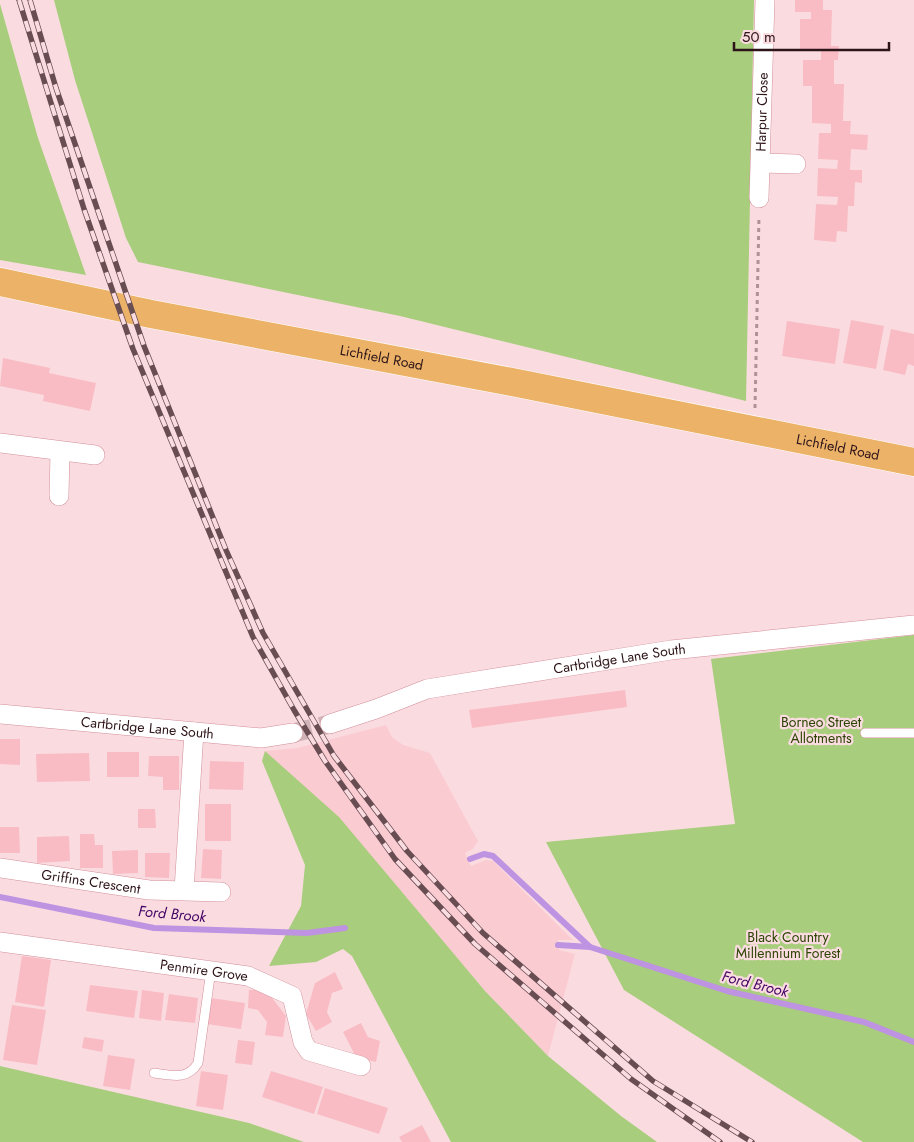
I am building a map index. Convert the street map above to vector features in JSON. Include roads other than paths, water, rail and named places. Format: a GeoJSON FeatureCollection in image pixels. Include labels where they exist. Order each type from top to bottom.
{"type":"FeatureCollection","features":[{"type":"Feature","properties":{"kind":"highway","name":"Lichfield Road"},"geometry":{"type":"LineString","coordinates":[[0,282],[142,313],[512,382],[759,421],[914,450]]}},
{"type":"Feature","properties":{"kind":"highway","name":"Lichfield Road"},"geometry":{"type":"LineString","coordinates":[[759,421],[914,462]]}},
{"type":"Feature","properties":{"kind":"street","name":"Harpur Close"},"geometry":{"type":"LineString","coordinates":[[759,198],[762,163],[766,0]]}},
{"type":"Feature","properties":{"kind":"street","name":"Harpur Close"},"geometry":{"type":"LineString","coordinates":[[762,163],[796,164]]}},
{"type":"Feature","properties":{"kind":"street"},"geometry":{"type":"LineString","coordinates":[[0,443],[95,455]]}},
{"type":"Feature","properties":{"kind":"street"},"geometry":{"type":"LineString","coordinates":[[59,496],[60,452]]}},
{"type":"Feature","properties":{"kind":"street","name":"Cartbridge Lane South"},"geometry":{"type":"LineString","coordinates":[[330,724],[376,709],[427,689],[671,650],[914,625]]}},
{"type":"Feature","properties":{"kind":"street","name":"Cartbridge Lane South"},"geometry":{"type":"LineString","coordinates":[[0,714],[261,738],[293,734]]}},
{"type":"Feature","properties":{"kind":"street"},"geometry":{"type":"LineString","coordinates":[[184,890],[194,732]]}},
{"type":"Feature","properties":{"kind":"street","name":"Griffins Crescent"},"geometry":{"type":"LineString","coordinates":[[0,868],[149,890],[221,892]]}},
{"type":"Feature","properties":{"kind":"street","name":"Penmire Grove"},"geometry":{"type":"LineString","coordinates":[[0,942],[248,976],[292,996],[303,1042],[309,1051],[361,1066]]}},
{"type":"Feature","properties":{"kind":"lane"},"geometry":{"type":"LineString","coordinates":[[865,732],[914,733]]}},
{"type":"Feature","properties":{"kind":"lane"},"geometry":{"type":"LineString","coordinates":[[154,1073],[189,1074],[198,1064],[211,970]]}},
{"type":"Feature","properties":{"kind":"waterway","name":"Ford Brook"},"geometry":{"type":"LineString","coordinates":[[470,859],[484,854],[493,856],[590,947]]}},
{"type":"Feature","properties":{"kind":"waterway","name":"Ford Brook"},"geometry":{"type":"LineString","coordinates":[[0,897],[154,928],[307,933],[345,928]]}},
{"type":"Feature","properties":{"kind":"waterway","name":"Ford Brook"},"geometry":{"type":"LineString","coordinates":[[558,945],[590,947],[727,991],[864,1022],[914,1042]]}},
{"type":"Feature","properties":{"kind":"tunnel"},"geometry":{"type":"LineString","coordinates":[[293,733],[330,724]]}},
{"type":"Feature","properties":{"kind":"railway"},"geometry":{"type":"LineString","coordinates":[[19,0],[84,209],[133,349],[253,637],[325,761],[395,859],[475,944],[631,1079],[720,1142]]}},
{"type":"Feature","properties":{"kind":"railway"},"geometry":{"type":"LineString","coordinates":[[30,0],[56,88],[144,346],[226,550],[263,633],[334,756],[407,851],[483,933],[653,1081],[752,1142]]}},
{"type":"Feature","properties":{"kind":"park label","name":"Borneo Street Allotments"},"geometry":{"type":"Point","coordinates":[821,730]}},
{"type":"Feature","properties":{"kind":"park label","name":"Black Country Millennium Forest"},"geometry":{"type":"Point","coordinates":[788,946]}}]}
